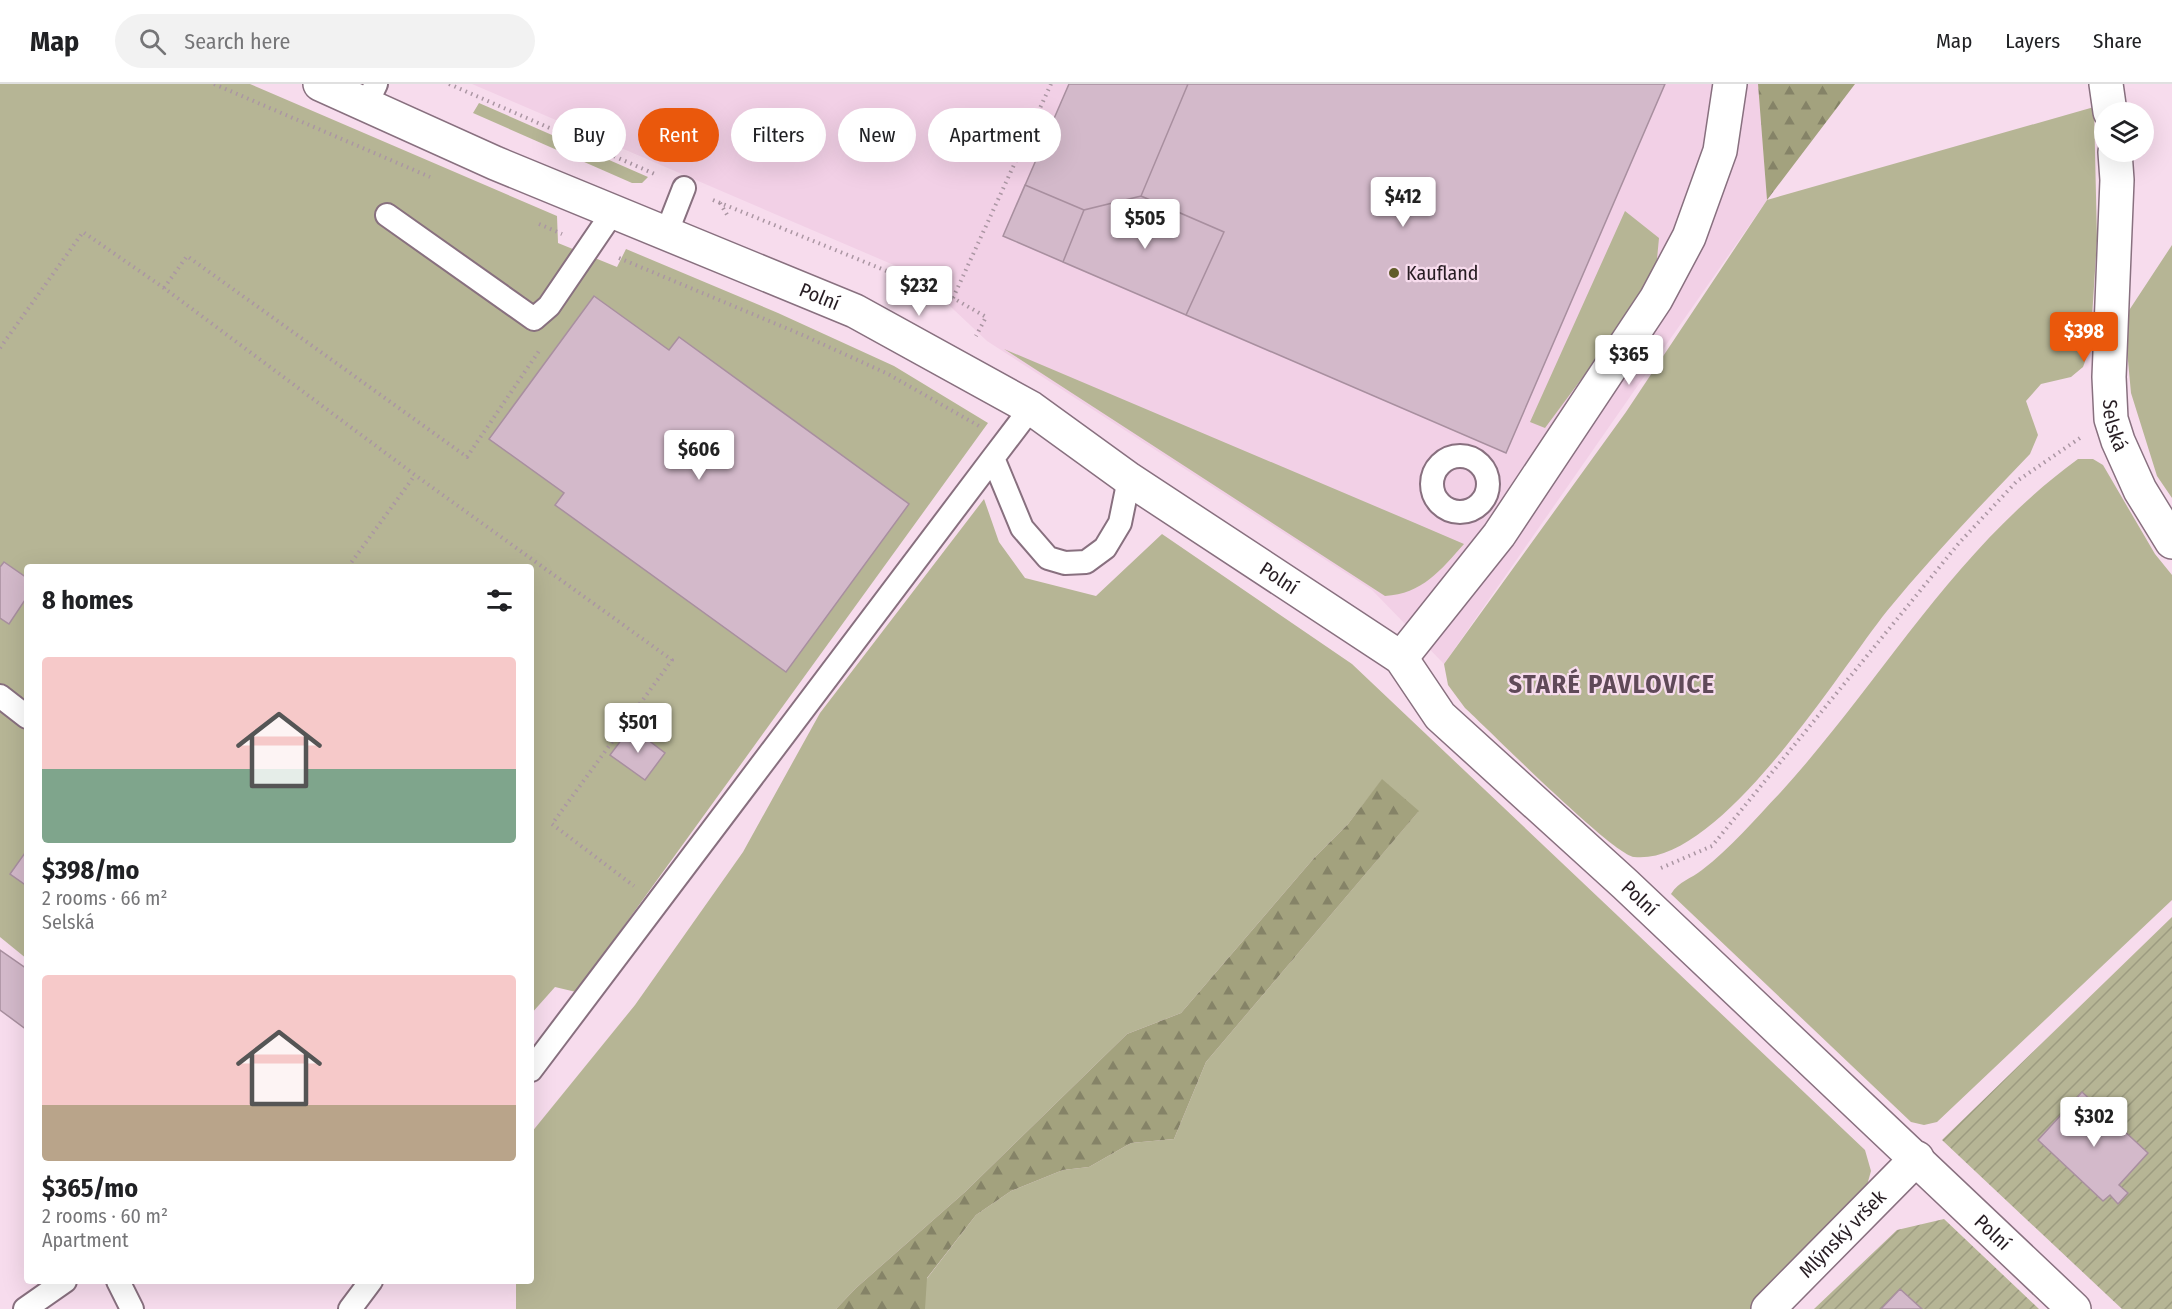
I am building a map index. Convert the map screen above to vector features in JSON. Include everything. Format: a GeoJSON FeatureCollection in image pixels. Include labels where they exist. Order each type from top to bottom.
{"type":"FeatureCollection","features":[{"type":"Feature","properties":{"kind":"street","name":"Polní"},"geometry":{"type":"LineString","coordinates":[[320,84],[372,94],[495,163],[855,311],[1031,408],[1129,478],[1401,657],[1440,716],[1625,884],[2074,1309]]}},
{"type":"Feature","properties":{"kind":"street"},"geometry":{"type":"LineString","coordinates":[[1401,657],[1499,536],[1656,299],[1689,237],[1719,152],[1730,84]]}},
{"type":"Feature","properties":{"kind":"street"},"geometry":{"type":"LineString","coordinates":[[2106,84],[2109,102]]}},
{"type":"Feature","properties":{"kind":"street","name":"Selská"},"geometry":{"type":"LineString","coordinates":[[2116,162],[2117,180],[2109,377],[2111,419],[2118,441],[2140,490],[2172,542]]}},
{"type":"Feature","properties":{"kind":"street","name":"Mlýnský vršek"},"geometry":{"type":"LineString","coordinates":[[1768,1309],[1917,1158]]}},
{"type":"Feature","properties":{"kind":"lane"},"geometry":{"type":"LineString","coordinates":[[666,234],[684,188]]}},
{"type":"Feature","properties":{"kind":"lane"},"geometry":{"type":"LineString","coordinates":[[387,215],[534,320],[549,306],[613,212]]}},
{"type":"Feature","properties":{"kind":"lane"},"geometry":{"type":"LineString","coordinates":[[534,1066],[1031,408]]}},
{"type":"Feature","properties":{"kind":"lane"},"geometry":{"type":"LineString","coordinates":[[999,449],[1022,528],[1048,558],[1065,563],[1086,561],[1105,548],[1120,523],[1129,478]]}},
{"type":"Feature","properties":{"kind":"lane"},"geometry":{"type":"LineString","coordinates":[[0,696],[24,715]]}},
{"type":"Feature","properties":{"kind":"lane"},"geometry":{"type":"LineString","coordinates":[[25,1309],[61,1284]]}},
{"type":"Feature","properties":{"kind":"lane"},"geometry":{"type":"LineString","coordinates":[[120,1284],[132,1309]]}},
{"type":"Feature","properties":{"kind":"lane"},"geometry":{"type":"LineString","coordinates":[[350,1309],[369,1284]]}},
{"type":"Feature","properties":{"kind":"path"},"geometry":{"type":"LineString","coordinates":[[214,84],[440,181]]}},
{"type":"Feature","properties":{"kind":"path"},"geometry":{"type":"LineString","coordinates":[[449,84],[684,188],[953,298],[986,317],[973,342]]}},
{"type":"Feature","properties":{"kind":"path"},"geometry":{"type":"LineString","coordinates":[[1041,108],[1051,84]]}},
{"type":"Feature","properties":{"kind":"path"},"geometry":{"type":"LineString","coordinates":[[953,298],[1017,162]]}},
{"type":"Feature","properties":{"kind":"path"},"geometry":{"type":"LineString","coordinates":[[536,222],[805,336],[888,374],[999,449]]}},
{"type":"Feature","properties":{"kind":"path"},"geometry":{"type":"LineString","coordinates":[[0,348],[83,232],[164,288],[672,660],[552,824],[657,903]]}},
{"type":"Feature","properties":{"kind":"path"},"geometry":{"type":"LineString","coordinates":[[164,288],[187,256],[467,457],[565,312],[549,306]]}},
{"type":"Feature","properties":{"kind":"path"},"geometry":{"type":"LineString","coordinates":[[1625,884],[1712,846],[1959,543],[2017,481],[2047,458],[2111,419]]}},
{"type":"Feature","properties":{"kind":"path"},"geometry":{"type":"LineString","coordinates":[[350,564],[415,474]]}},
{"type":"Feature","properties":{"kind":"shaded area"},"geometry":{"type":"Polygon","coordinates":[[[472,84],[1758,84],[1767,200],[1444,664],[1372,590],[987,341],[917,275],[654,162],[719,162],[719,108],[638,108],[638,155],[626,150],[626,108],[552,108],[552,118],[472,84]]]}},
{"type":"Feature","properties":{"kind":"green space"},"geometry":{"type":"Polygon","coordinates":[[[0,84],[250,84],[557,216],[558,243],[617,267],[626,249],[778,313],[894,366],[988,423],[576,992],[555,987],[534,1011],[534,564],[24,564],[24,957],[0,937],[0,84]]]}},
{"type":"Feature","properties":{"kind":"green space"},"geometry":{"type":"Polygon","coordinates":[[[1758,84],[1855,84],[1767,200],[1758,84]]]}},
{"type":"Feature","properties":{"kind":"green space"},"geometry":{"type":"Polygon","coordinates":[[[479,103],[552,135],[552,148],[473,113],[479,103]]]}},
{"type":"Feature","properties":{"kind":"green space"},"geometry":{"type":"Polygon","coordinates":[[[2094,107],[2097,240],[2090,348],[2083,367],[2071,377],[2041,384],[2026,401],[2038,435],[2030,454],[1957,531],[1887,611],[1774,760],[1739,799],[1703,831],[1667,852],[1634,857],[1621,851],[1577,815],[1465,708],[1448,685],[1444,664],[1626,412],[1767,200],[2094,107]]]}},
{"type":"Feature","properties":{"kind":"green space"},"geometry":{"type":"Polygon","coordinates":[[[584,162],[614,162],[648,177],[642,183],[632,183],[584,162]]]}},
{"type":"Feature","properties":{"kind":"green space"},"geometry":{"type":"Polygon","coordinates":[[[1625,211],[1659,238],[1655,280],[1545,428],[1530,422],[1625,211]]]}},
{"type":"Feature","properties":{"kind":"green space"},"geometry":{"type":"Polygon","coordinates":[[[2172,245],[2172,498],[2157,476],[2131,393],[2124,318],[2172,245]]]}},
{"type":"Feature","properties":{"kind":"green space"},"geometry":{"type":"Polygon","coordinates":[[[1004,349],[1464,544],[1439,571],[1420,586],[1410,591],[1385,596],[1004,349]]]}},
{"type":"Feature","properties":{"kind":"green space"},"geometry":{"type":"Polygon","coordinates":[[[2078,459],[2093,459],[2103,465],[2155,554],[2172,575],[2172,900],[1937,1122],[1924,1125],[1911,1122],[1671,894],[1678,886],[1723,852],[1780,793],[1817,750],[1920,618],[1993,534],[2033,495],[2078,459]]]}},
{"type":"Feature","properties":{"kind":"green space"},"geometry":{"type":"Polygon","coordinates":[[[984,499],[999,542],[1025,578],[1096,596],[1162,534],[1352,664],[1865,1150],[1871,1171],[1862,1203],[1750,1309],[923,1309],[925,1281],[976,1215],[1011,1191],[1063,1170],[1089,1167],[1131,1143],[1174,1139],[1206,1062],[1418,812],[1382,780],[1348,824],[1314,858],[1181,1013],[1127,1034],[965,1192],[856,1288],[836,1309],[516,1309],[516,1284],[534,1284],[534,1129],[635,1005],[743,852],[820,713],[984,499]]]}},
{"type":"Feature","properties":{"kind":"green space"},"geometry":{"type":"Polygon","coordinates":[[[1382,779],[1419,811],[1206,1062],[1174,1139],[1131,1143],[1089,1167],[1063,1170],[1011,1191],[976,1215],[927,1278],[925,1309],[836,1309],[856,1288],[965,1192],[1127,1034],[1181,1013],[1314,858],[1348,824],[1382,779]]]}},
{"type":"Feature","properties":{"kind":"green space"},"geometry":{"type":"Polygon","coordinates":[[[2172,917],[2172,1309],[2122,1309],[1942,1140],[2172,917]]]}},
{"type":"Feature","properties":{"kind":"green space"},"geometry":{"type":"Polygon","coordinates":[[[1944,1219],[2039,1309],[1814,1309],[1897,1230],[1944,1219]]]}},
{"type":"Feature","properties":{"kind":"building","name":"Kaufland"},"geometry":{"type":"Polygon","coordinates":[[[1069,84],[1665,84],[1506,453],[1003,236],[1035,162],[1061,162],[1061,108],[1059,108],[1069,84]]]}},
{"type":"Feature","properties":{"kind":"building","name":"Kaufland"},"geometry":{"type":"Polygon","coordinates":[[[1188,84],[1665,84],[1506,453],[1186,315],[1224,232],[1141,196],[1188,84]]]}},
{"type":"Feature","properties":{"kind":"building"},"geometry":{"type":"Polygon","coordinates":[[[1025,185],[1084,210],[1063,262],[1003,236],[1025,185]]]}},
{"type":"Feature","properties":{"kind":"building"},"geometry":{"type":"Polygon","coordinates":[[[1141,196],[1224,232],[1186,315],[1063,262],[1084,210],[1141,196]]]}},
{"type":"Feature","properties":{"kind":"building"},"geometry":{"type":"Polygon","coordinates":[[[594,296],[669,350],[679,337],[909,504],[786,672],[555,505],[564,493],[489,439],[594,296]]]}},
{"type":"Feature","properties":{"kind":"building"},"geometry":{"type":"Polygon","coordinates":[[[4,562],[24,576],[24,602],[9,624],[0,618],[0,567],[4,562]]]}},
{"type":"Feature","properties":{"kind":"building"},"geometry":{"type":"Polygon","coordinates":[[[631,727],[665,753],[645,780],[610,755],[631,727]]]}},
{"type":"Feature","properties":{"kind":"building"},"geometry":{"type":"Polygon","coordinates":[[[24,854],[24,884],[10,874],[24,854]]]}},
{"type":"Feature","properties":{"kind":"building"},"geometry":{"type":"Polygon","coordinates":[[[0,950],[24,967],[24,1028],[0,1010],[0,950]]]}},
{"type":"Feature","properties":{"kind":"building"},"geometry":{"type":"Polygon","coordinates":[[[2082,1092],[2148,1153],[2119,1185],[2128,1193],[2118,1204],[2110,1195],[2103,1201],[2038,1140],[2082,1092]]]}},
{"type":"Feature","properties":{"kind":"building"},"geometry":{"type":"Polygon","coordinates":[[[1900,1289],[1922,1309],[1881,1309],[1900,1289]]]}},
{"type":"Feature","properties":{"kind":"place","name":"Kaufland"},"geometry":{"type":"Point","coordinates":[1394,273]}},
{"type":"Feature","properties":{"kind":"district","name":"STARÉ PAVLOVICE"},"geometry":{"type":"Point","coordinates":[1612,684]}}]}
